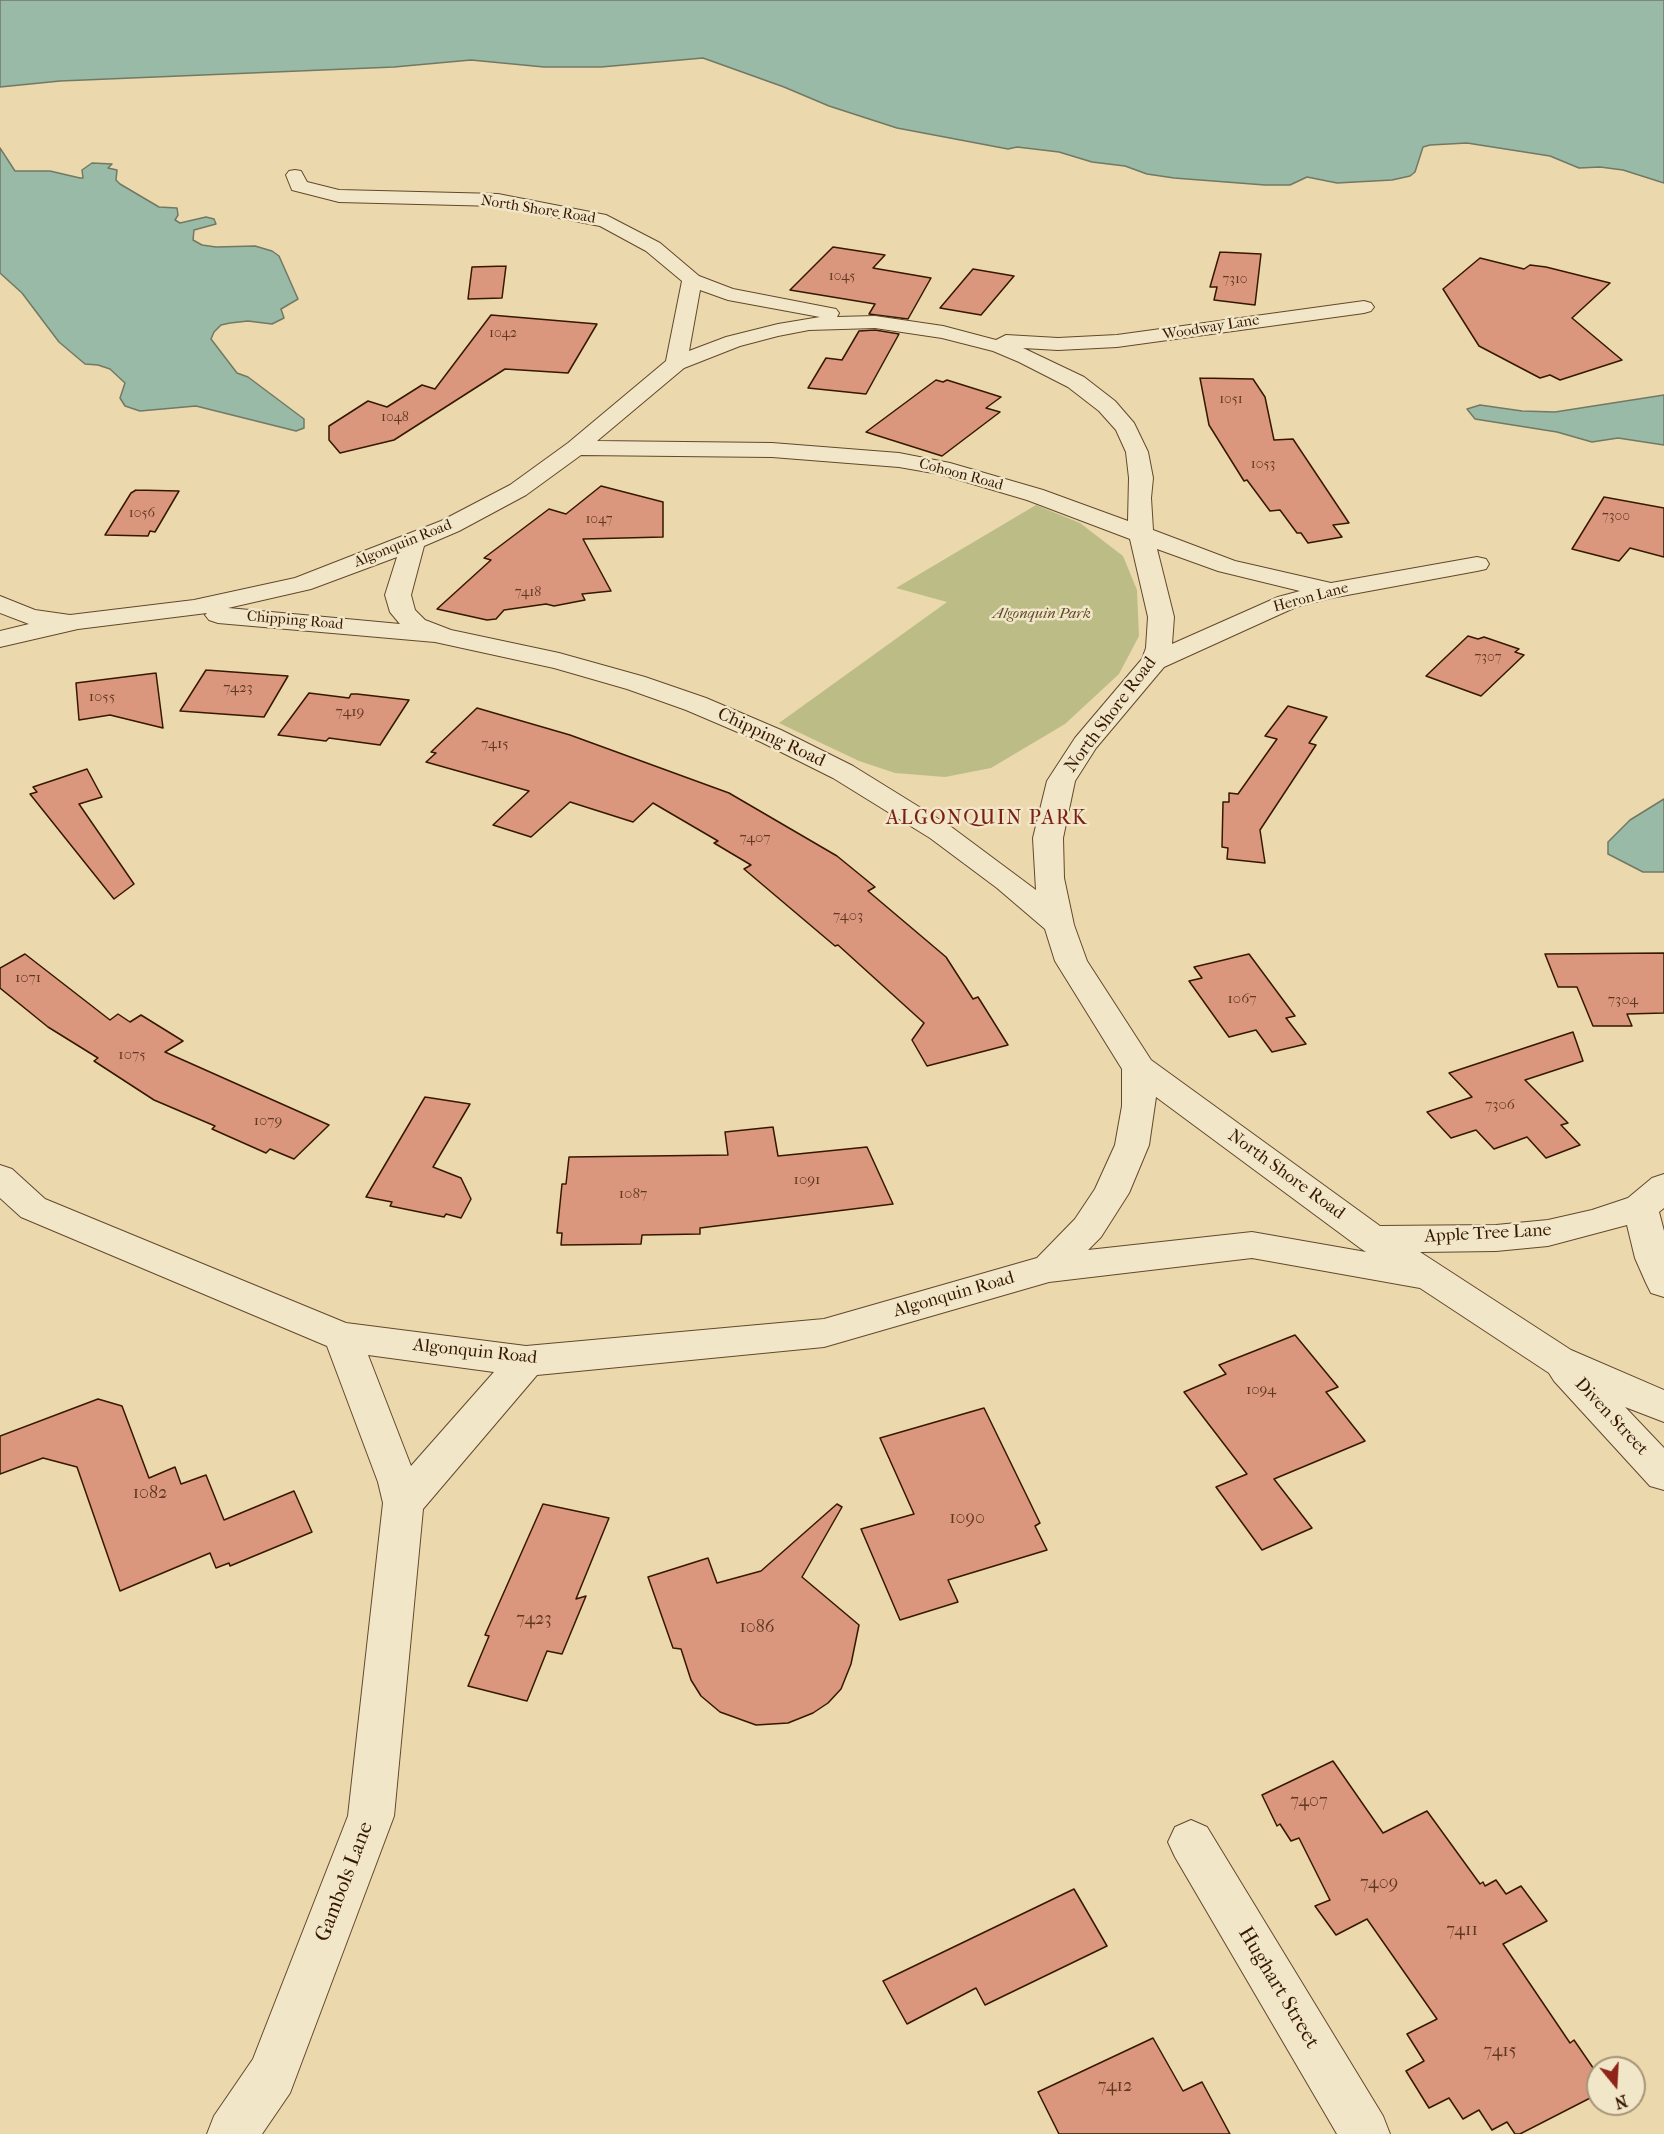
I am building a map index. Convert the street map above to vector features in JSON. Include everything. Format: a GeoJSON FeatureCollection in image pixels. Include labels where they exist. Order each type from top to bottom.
{"type":"FeatureCollection","features":[{"type":"Feature","properties":{"kind":"street","name":"North Shore Road"},"geometry":{"type":"LineString","coordinates":[[295,175],[299,186],[339,196],[498,200],[606,221],[653,247],[692,279],[728,294],[973,339],[1027,357],[1092,393],[1107,406],[1126,428],[1137,452],[1142,478],[1139,498],[1141,532],[1161,616],[1159,648],[1155,661],[1085,744],[1061,781],[1048,838],[1049,878],[1059,925],[1071,961],[1140,1068],[1372,1239],[1558,1360],[1664,1407]]}},
{"type":"Feature","properties":{"kind":"street"},"geometry":{"type":"LineString","coordinates":[[676,363],[692,279]]}},
{"type":"Feature","properties":{"kind":"street","name":"Woodway Lane"},"geometry":{"type":"LineString","coordinates":[[973,339],[1058,344],[1164,336],[1282,317],[1364,307]]}},
{"type":"Feature","properties":{"kind":"street","name":"North Shore Road"},"geometry":{"type":"LineString","coordinates":[[676,363],[733,341],[778,330],[820,323],[874,322]]}},
{"type":"Feature","properties":{"kind":"street"},"geometry":{"type":"LineString","coordinates":[[1058,344],[1088,384],[1092,393]]}},
{"type":"Feature","properties":{"kind":"street","name":"Algonquin Road"},"geometry":{"type":"LineString","coordinates":[[0,639],[78,621],[146,615],[245,598],[302,584],[413,542],[518,490],[576,448],[639,392],[676,363]]}},
{"type":"Feature","properties":{"kind":"street","name":"Cohoon Road"},"geometry":{"type":"LineString","coordinates":[[576,448],[772,450],[899,460],[942,468],[1035,495],[1141,532],[1227,566],[1330,591]]}},
{"type":"Feature","properties":{"kind":"street","name":"Chipping Road"},"geometry":{"type":"LineString","coordinates":[[413,542],[398,595],[403,612],[416,625],[443,636]]}},
{"type":"Feature","properties":{"kind":"street","name":"Heron Lane"},"geometry":{"type":"LineString","coordinates":[[1155,661],[1270,608],[1330,591],[1477,564]]}},
{"type":"Feature","properties":{"kind":"street"},"geometry":{"type":"LineString","coordinates":[[0,604],[30,617],[78,621]]}},
{"type":"Feature","properties":{"kind":"street","name":"Chipping Road"},"geometry":{"type":"LineString","coordinates":[[146,615],[207,615],[303,621],[443,636],[559,661],[636,683],[696,704],[771,736],[843,772],[940,832],[1008,881],[1059,925]]}},
{"type":"Feature","properties":{"kind":"street","name":"Algonquin Road"},"geometry":{"type":"LineString","coordinates":[[1049,1268],[1088,1228],[1111,1193],[1132,1145],[1139,1106],[1140,1068]]}},
{"type":"Feature","properties":{"kind":"street","name":"Algonquin Road"},"geometry":{"type":"LineString","coordinates":[[0,1178],[33,1208],[342,1337],[526,1361],[824,1333],[1049,1268],[1252,1245],[1433,1278]]}},
{"type":"Feature","properties":{"kind":"street"},"geometry":{"type":"LineString","coordinates":[[1652,1197],[1653,1258],[1664,1283]]}},
{"type":"Feature","properties":{"kind":"street","name":"Apple Tree Lane"},"geometry":{"type":"LineString","coordinates":[[1372,1239],[1496,1238],[1548,1233],[1596,1222],[1652,1197]]}},
{"type":"Feature","properties":{"kind":"street","name":"Gambols Lane"},"geometry":{"type":"LineString","coordinates":[[232,2134],[272,2075],[371,1816],[403,1503],[398,1482],[342,1337]]}},
{"type":"Feature","properties":{"kind":"street","name":"Diven Street"},"geometry":{"type":"LineString","coordinates":[[1558,1360],[1664,1474]]}},
{"type":"Feature","properties":{"kind":"street"},"geometry":{"type":"LineString","coordinates":[[403,1503],[526,1361]]}},
{"type":"Feature","properties":{"kind":"street","name":"Hughart Street"},"geometry":{"type":"LineString","coordinates":[[1191,1842],[1365,2134]]}},
{"type":"Feature","properties":{"kind":"green space","name":"Algonquin Park"},"geometry":{"type":"Polygon","coordinates":[[[1036,505],[1080,523],[1123,556],[1137,590],[1139,636],[1119,674],[1065,724],[991,768],[945,777],[895,773],[859,761],[779,723],[947,602],[896,588],[1036,505]]]}},
{"type":"Feature","properties":{"kind":"shaded area"},"geometry":{"type":"Polygon","coordinates":[[[0,0],[1664,0],[1664,183],[1623,170],[1600,167],[1579,168],[1550,156],[1467,143],[1423,147],[1415,172],[1410,176],[1392,180],[1337,183],[1307,177],[1290,185],[1265,185],[1174,178],[1147,174],[1125,166],[1092,162],[1059,152],[1017,147],[1008,149],[897,128],[829,106],[703,58],[601,67],[544,67],[471,60],[394,67],[60,81],[0,87],[0,0]]]}},
{"type":"Feature","properties":{"kind":"shaded area"},"geometry":{"type":"Polygon","coordinates":[[[0,148],[15,171],[50,171],[83,178],[82,170],[92,163],[112,164],[108,168],[117,170],[116,180],[120,184],[159,207],[177,208],[178,215],[175,220],[180,223],[206,217],[214,219],[216,224],[194,230],[193,240],[202,245],[255,246],[272,251],[279,256],[298,299],[281,309],[284,318],[272,324],[248,321],[221,325],[211,339],[237,373],[248,377],[304,419],[304,428],[296,431],[196,406],[140,411],[125,406],[120,398],[125,383],[110,369],[85,364],[59,342],[22,293],[0,273],[0,148]]]}},
{"type":"Feature","properties":{"kind":"shaded area"},"geometry":{"type":"Polygon","coordinates":[[[1664,395],[1664,445],[1618,438],[1592,442],[1557,432],[1475,419],[1467,409],[1480,405],[1522,411],[1555,412],[1664,395]]]}},
{"type":"Feature","properties":{"kind":"shaded area"},"geometry":{"type":"Polygon","coordinates":[[[1664,799],[1664,872],[1643,872],[1608,854],[1608,842],[1630,820],[1664,799]]]}},
{"type":"Feature","properties":{"kind":"building"},"geometry":{"type":"Polygon","coordinates":[[[833,247],[885,255],[873,268],[931,278],[908,319],[869,314],[875,304],[790,290],[833,247]]]}},
{"type":"Feature","properties":{"kind":"building"},"geometry":{"type":"Polygon","coordinates":[[[1220,252],[1261,254],[1255,305],[1214,300],[1217,287],[1210,287],[1220,252]]]}},
{"type":"Feature","properties":{"kind":"building"},"geometry":{"type":"Polygon","coordinates":[[[1480,258],[1524,269],[1530,265],[1546,267],[1610,283],[1572,318],[1622,360],[1560,380],[1550,375],[1540,378],[1479,346],[1443,289],[1480,258]]]}},
{"type":"Feature","properties":{"kind":"building"},"geometry":{"type":"Polygon","coordinates":[[[506,266],[502,298],[468,299],[472,267],[506,266]]]}},
{"type":"Feature","properties":{"kind":"building"},"geometry":{"type":"Polygon","coordinates":[[[973,269],[1014,276],[981,315],[940,308],[973,269]]]}},
{"type":"Feature","properties":{"kind":"building"},"geometry":{"type":"Polygon","coordinates":[[[491,315],[597,324],[568,373],[505,369],[394,440],[340,453],[329,440],[329,426],[368,401],[387,407],[422,385],[435,389],[491,315]]]}},
{"type":"Feature","properties":{"kind":"building"},"geometry":{"type":"Polygon","coordinates":[[[875,330],[899,334],[866,394],[808,388],[826,358],[842,360],[859,331],[875,330]]]}},
{"type":"Feature","properties":{"kind":"building"},"geometry":{"type":"Polygon","coordinates":[[[1200,378],[1253,379],[1265,397],[1274,440],[1293,439],[1349,523],[1333,525],[1342,537],[1308,543],[1301,533],[1297,533],[1280,510],[1270,511],[1247,480],[1244,481],[1209,425],[1200,378]]]}},
{"type":"Feature","properties":{"kind":"building"},"geometry":{"type":"Polygon","coordinates":[[[936,380],[943,382],[947,380],[1001,397],[986,408],[1000,412],[942,456],[866,432],[936,380]]]}},
{"type":"Feature","properties":{"kind":"building"},"geometry":{"type":"Polygon","coordinates":[[[601,486],[663,502],[663,537],[583,539],[611,591],[582,594],[585,600],[554,606],[546,604],[504,610],[496,619],[487,620],[437,609],[491,560],[484,558],[549,509],[566,514],[601,486]]]}},
{"type":"Feature","properties":{"kind":"building"},"geometry":{"type":"Polygon","coordinates":[[[136,490],[179,491],[155,532],[150,531],[148,536],[105,535],[131,493],[136,490]]]}},
{"type":"Feature","properties":{"kind":"building"},"geometry":{"type":"Polygon","coordinates":[[[1604,497],[1664,508],[1664,557],[1630,548],[1619,561],[1572,549],[1604,497]]]}},
{"type":"Feature","properties":{"kind":"building"},"geometry":{"type":"Polygon","coordinates":[[[1468,636],[1478,639],[1484,637],[1519,649],[1515,652],[1524,655],[1481,696],[1426,676],[1468,636]]]}},
{"type":"Feature","properties":{"kind":"building"},"geometry":{"type":"Polygon","coordinates":[[[206,670],[288,676],[264,717],[180,711],[206,670]]]}},
{"type":"Feature","properties":{"kind":"building"},"geometry":{"type":"Polygon","coordinates":[[[156,673],[163,728],[110,715],[79,720],[76,683],[156,673]]]}},
{"type":"Feature","properties":{"kind":"building"},"geometry":{"type":"Polygon","coordinates":[[[309,693],[349,698],[351,694],[357,694],[409,700],[380,745],[329,738],[326,741],[278,735],[309,693]]]}},
{"type":"Feature","properties":{"kind":"building"},"geometry":{"type":"Polygon","coordinates":[[[1288,706],[1327,717],[1309,743],[1316,745],[1260,830],[1265,863],[1227,859],[1228,848],[1222,847],[1223,802],[1229,802],[1229,793],[1238,794],[1277,739],[1265,736],[1288,706]]]}},
{"type":"Feature","properties":{"kind":"building"},"geometry":{"type":"Polygon","coordinates":[[[477,708],[570,735],[729,793],[837,856],[875,887],[868,891],[946,957],[973,999],[978,997],[1008,1045],[927,1066],[912,1040],[924,1023],[838,945],[835,946],[744,869],[751,865],[714,843],[718,841],[653,803],[633,822],[570,802],[531,837],[493,825],[529,791],[426,762],[436,753],[431,752],[477,708]]]}},
{"type":"Feature","properties":{"kind":"building"},"geometry":{"type":"Polygon","coordinates":[[[87,769],[102,797],[79,804],[134,884],[114,899],[30,794],[37,792],[33,787],[87,769]]]}},
{"type":"Feature","properties":{"kind":"building"},"geometry":{"type":"Polygon","coordinates":[[[1664,953],[1664,1013],[1627,1014],[1632,1026],[1593,1026],[1577,987],[1558,987],[1545,954],[1664,953]]]}},
{"type":"Feature","properties":{"kind":"building"},"geometry":{"type":"Polygon","coordinates":[[[25,954],[110,1020],[118,1014],[130,1022],[141,1015],[183,1041],[165,1052],[329,1125],[294,1159],[270,1149],[266,1153],[212,1129],[215,1126],[154,1100],[94,1061],[98,1058],[48,1027],[0,988],[0,968],[25,954]]]}},
{"type":"Feature","properties":{"kind":"building"},"geometry":{"type":"Polygon","coordinates":[[[1249,954],[1295,1016],[1286,1018],[1306,1044],[1272,1052],[1256,1030],[1229,1037],[1189,981],[1202,978],[1194,967],[1249,954]]]}},
{"type":"Feature","properties":{"kind":"building"},"geometry":{"type":"Polygon","coordinates":[[[1573,1032],[1583,1061],[1525,1080],[1568,1123],[1561,1125],[1580,1145],[1546,1158],[1527,1137],[1494,1149],[1476,1130],[1451,1138],[1427,1112],[1472,1097],[1449,1073],[1573,1032]]]}},
{"type":"Feature","properties":{"kind":"building"},"geometry":{"type":"Polygon","coordinates":[[[425,1097],[470,1104],[433,1167],[461,1178],[471,1199],[461,1218],[446,1214],[444,1217],[390,1206],[392,1202],[366,1197],[425,1097]]]}},
{"type":"Feature","properties":{"kind":"building"},"geometry":{"type":"Polygon","coordinates":[[[773,1127],[778,1156],[867,1147],[893,1204],[700,1228],[700,1234],[642,1235],[641,1244],[561,1245],[562,1233],[557,1233],[562,1184],[566,1184],[569,1157],[728,1155],[725,1132],[773,1127]]]}},
{"type":"Feature","properties":{"kind":"building"},"geometry":{"type":"Polygon","coordinates":[[[1295,1335],[1338,1387],[1326,1392],[1365,1441],[1274,1479],[1312,1528],[1262,1550],[1216,1487],[1247,1474],[1184,1392],[1226,1374],[1219,1365],[1295,1335]]]}},
{"type":"Feature","properties":{"kind":"building"},"geometry":{"type":"Polygon","coordinates":[[[98,1399],[122,1406],[149,1478],[175,1467],[181,1484],[206,1475],[224,1520],[294,1491],[312,1532],[230,1566],[229,1563],[216,1568],[210,1553],[120,1591],[77,1467],[43,1458],[0,1474],[0,1436],[98,1399]]]}},
{"type":"Feature","properties":{"kind":"building"},"geometry":{"type":"Polygon","coordinates":[[[984,1408],[1040,1523],[1035,1526],[1047,1550],[948,1580],[958,1602],[900,1620],[861,1529],[914,1514],[880,1438],[984,1408]]]}},
{"type":"Feature","properties":{"kind":"building"},"geometry":{"type":"Polygon","coordinates":[[[543,1504],[609,1518],[576,1599],[586,1596],[562,1654],[547,1651],[527,1701],[468,1686],[489,1636],[485,1635],[543,1504]]]}},
{"type":"Feature","properties":{"kind":"building"},"geometry":{"type":"Polygon","coordinates":[[[837,1504],[842,1507],[802,1577],[859,1625],[851,1664],[841,1689],[828,1703],[813,1713],[788,1723],[756,1725],[720,1712],[701,1696],[691,1680],[681,1649],[673,1648],[648,1577],[708,1558],[717,1583],[761,1571],[837,1504]]]}},
{"type":"Feature","properties":{"kind":"building"},"geometry":{"type":"Polygon","coordinates":[[[1333,1761],[1383,1833],[1427,1811],[1480,1884],[1483,1882],[1485,1886],[1496,1880],[1506,1894],[1521,1886],[1547,1921],[1503,1944],[1570,2043],[1574,2040],[1586,2058],[1586,2100],[1520,2134],[1515,2134],[1507,2122],[1492,2130],[1479,2110],[1463,2119],[1449,2098],[1429,2108],[1406,2071],[1424,2061],[1407,2034],[1437,2019],[1367,1919],[1336,1935],[1315,1906],[1330,1900],[1299,1838],[1291,1841],[1280,1824],[1277,1826],[1262,1795],[1333,1761]]]}},
{"type":"Feature","properties":{"kind":"building"},"geometry":{"type":"Polygon","coordinates":[[[1074,1889],[1107,1946],[985,2005],[976,1988],[907,2024],[883,1981],[1074,1889]]]}},
{"type":"Feature","properties":{"kind":"building"},"geometry":{"type":"Polygon","coordinates":[[[1153,2038],[1183,2091],[1202,2082],[1230,2134],[1059,2134],[1038,2092],[1153,2038]]]}},
{"type":"Feature","properties":{"kind":"district","name":"ALGONQUIN PARK"},"geometry":{"type":"Point","coordinates":[987,819]}}]}
